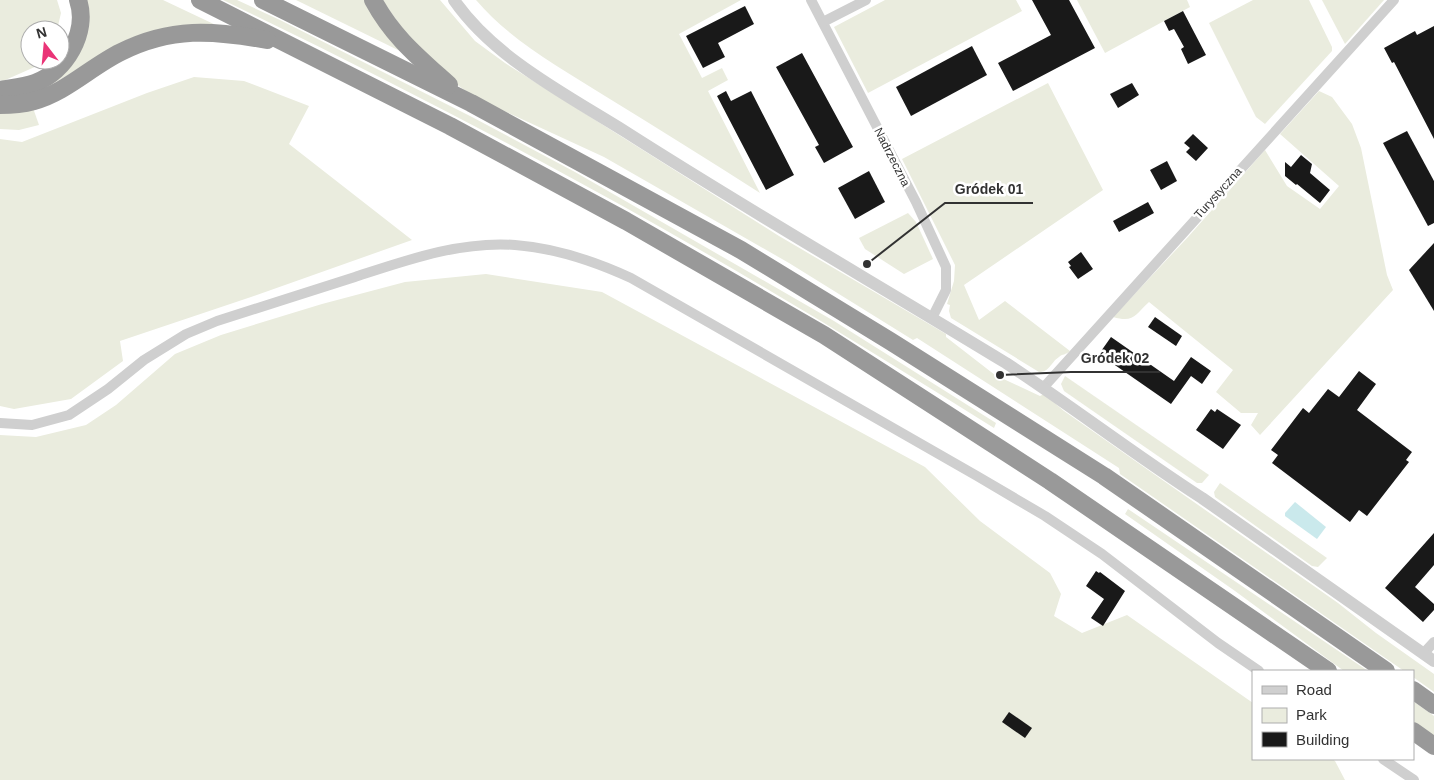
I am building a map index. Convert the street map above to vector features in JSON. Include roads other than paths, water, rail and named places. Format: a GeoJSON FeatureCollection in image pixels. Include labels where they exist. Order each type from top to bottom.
{"type":"FeatureCollection","features":[{"type":"Feature","properties":{"kind":"highway"},"geometry":{"type":"LineString","coordinates":[[0,90],[36,83],[54,72],[70,54],[80,29],[80,6],[78,0]]}},
{"type":"Feature","properties":{"kind":"highway"},"geometry":{"type":"LineString","coordinates":[[200,0],[450,126],[626,221],[824,335],[1050,481],[1327,670]]}},
{"type":"Feature","properties":{"kind":"highway"},"geometry":{"type":"LineString","coordinates":[[263,0],[470,103],[741,250],[1104,476],[1385,670]]}},
{"type":"Feature","properties":{"kind":"highway"},"geometry":{"type":"LineString","coordinates":[[373,0],[387,23],[408,48],[470,103]]}},
{"type":"Feature","properties":{"kind":"highway"},"geometry":{"type":"LineString","coordinates":[[0,104],[15,105],[36,101],[66,86],[120,52],[144,42],[175,33],[201,32],[240,35],[287,44]]}},
{"type":"Feature","properties":{"kind":"highway"},"geometry":{"type":"LineString","coordinates":[[1414,691],[1434,705]]}},
{"type":"Feature","properties":{"kind":"highway"},"geometry":{"type":"LineString","coordinates":[[1414,732],[1434,746]]}},
{"type":"Feature","properties":{"kind":"street"},"geometry":{"type":"LineString","coordinates":[[454,0],[478,31],[517,63],[718,191],[932,318],[1043,388],[1429,658],[1434,642]]}},
{"type":"Feature","properties":{"kind":"street","name":"Nadrzeczna"},"geometry":{"type":"LineString","coordinates":[[811,0],[919,209],[946,267],[946,290],[932,318]]}},
{"type":"Feature","properties":{"kind":"street"},"geometry":{"type":"LineString","coordinates":[[823,22],[866,0]]}},
{"type":"Feature","properties":{"kind":"street","name":"Turystyczna"},"geometry":{"type":"LineString","coordinates":[[1043,388],[1394,0]]}},
{"type":"Feature","properties":{"kind":"street"},"geometry":{"type":"LineString","coordinates":[[0,423],[32,425],[69,415],[108,389],[144,360],[186,334],[217,321],[431,253],[475,246],[514,245],[558,251],[598,262],[631,278],[1020,501],[1102,554],[1218,643],[1258,670]]}},
{"type":"Feature","properties":{"kind":"street"},"geometry":{"type":"LineString","coordinates":[[1384,760],[1414,780]]}},
{"type":"Feature","properties":{"kind":"water"},"geometry":{"type":"Polygon","coordinates":[[[1295,502],[1326,527],[1317,539],[1285,516],[1285,513],[1295,502]]]}},
{"type":"Feature","properties":{"kind":"place","name":"Gródek 01"},"geometry":{"type":"Point","coordinates":[867,264]}},
{"type":"Feature","properties":{"kind":"place","name":"Gródek 02"},"geometry":{"type":"Point","coordinates":[1000,375]}}]}
